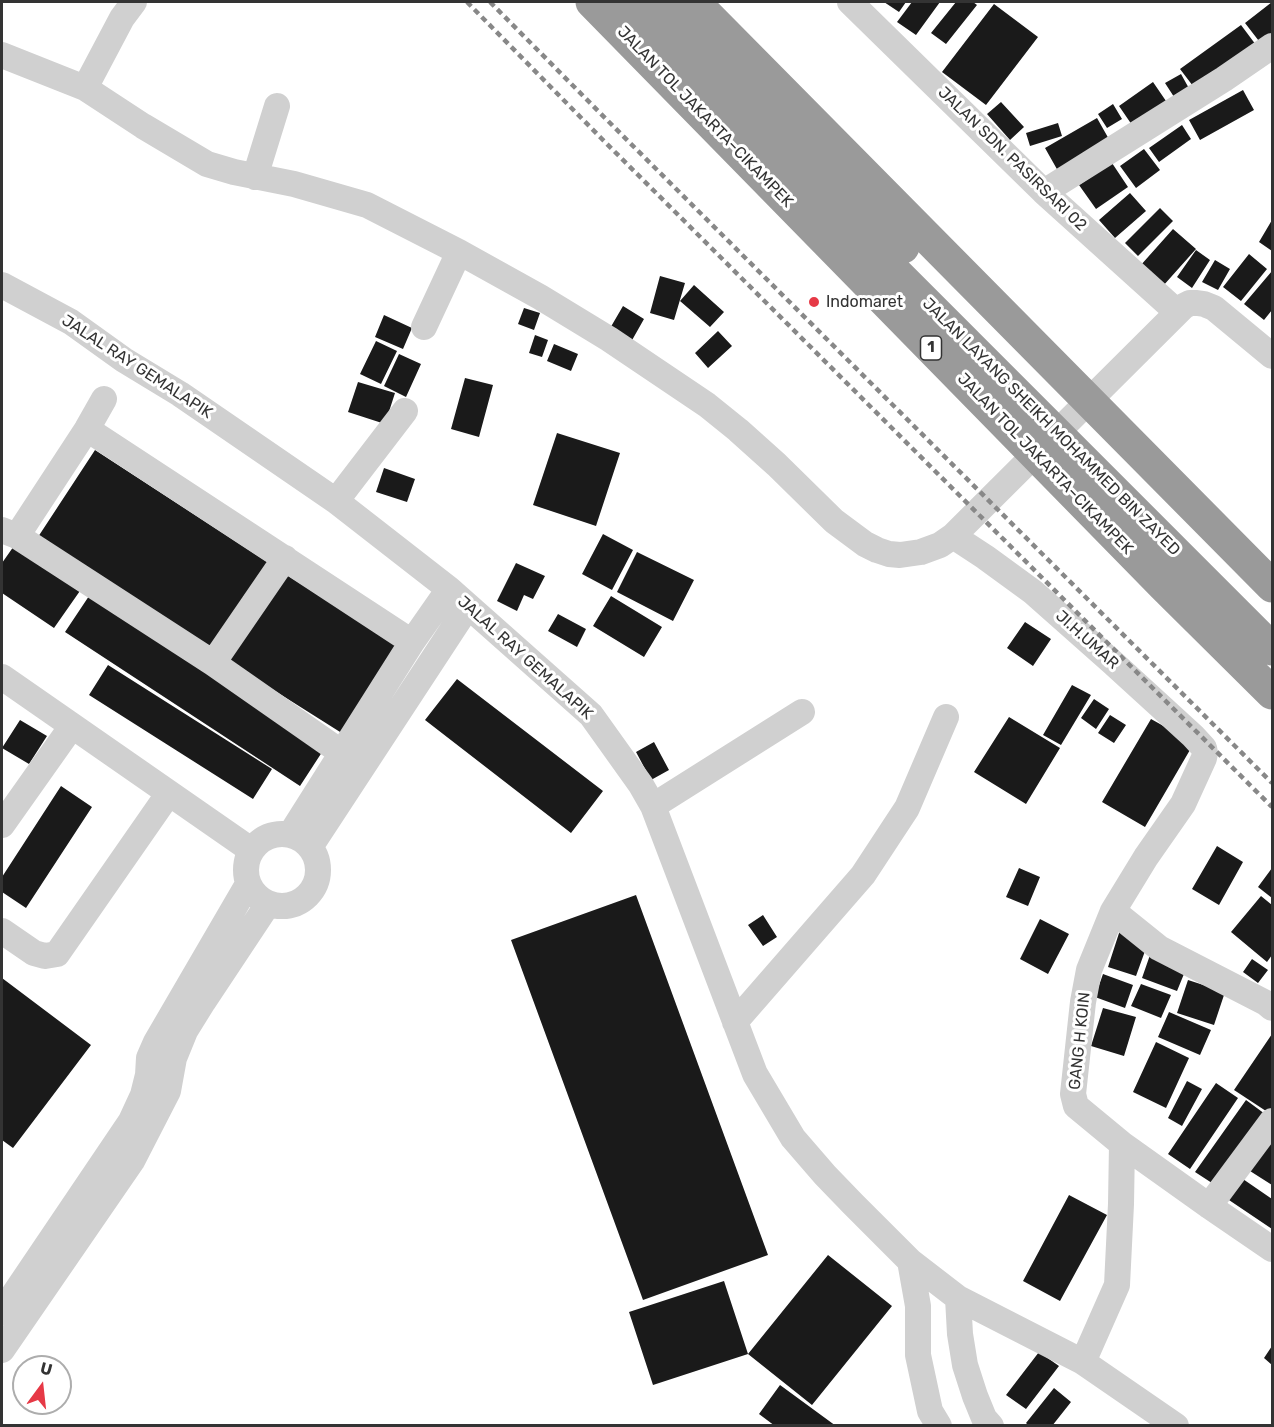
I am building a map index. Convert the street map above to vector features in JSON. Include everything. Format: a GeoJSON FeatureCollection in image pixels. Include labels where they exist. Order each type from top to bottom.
{"type":"FeatureCollection","features":[{"type":"Feature","properties":{"kind":"highway","name":"JALAN TOL JAKARTA–CIKAMPEK"},"geometry":{"type":"LineString","coordinates":[[592,2],[1164,586],[1272,693]]}},
{"type":"Feature","properties":{"kind":"highway","name":"JALAN LAYANG SHEIKH MOHAMMED BIN ZAYED"},"geometry":{"type":"LineString","coordinates":[[625,2],[1272,650]]}},
{"type":"Feature","properties":{"kind":"highway","name":"JALAN LAYANG SHEIKH MOHAMMED BIN ZAYED"},"geometry":{"type":"LineString","coordinates":[[659,2],[1272,618]]}},
{"type":"Feature","properties":{"kind":"highway"},"geometry":{"type":"LineString","coordinates":[[694,2],[1272,586]]}},
{"type":"Feature","properties":{"kind":"street"},"geometry":{"type":"LineString","coordinates":[[85,88],[122,18],[134,2]]}},
{"type":"Feature","properties":{"kind":"street","name":"JALAN SDN. PASIRSARI 02"},"geometry":{"type":"LineString","coordinates":[[850,2],[1172,317]]}},
{"type":"Feature","properties":{"kind":"street"},"geometry":{"type":"LineString","coordinates":[[1044,192],[1224,79],[1272,46]]}},
{"type":"Feature","properties":{"kind":"street"},"geometry":{"type":"LineString","coordinates":[[2,55],[85,88],[207,164],[255,177],[294,184],[367,205],[540,297],[609,339],[707,405],[777,465],[834,521],[866,544],[883,552],[900,555],[921,552],[940,545],[962,527],[1184,306],[1190,303],[1204,304],[1214,308],[1272,356]]}},
{"type":"Feature","properties":{"kind":"street"},"geometry":{"type":"LineString","coordinates":[[255,177],[277,106]]}},
{"type":"Feature","properties":{"kind":"street"},"geometry":{"type":"LineString","coordinates":[[424,327],[459,252]]}},
{"type":"Feature","properties":{"kind":"street","name":"JALAL RAY GEMALAPIK"},"geometry":{"type":"LineString","coordinates":[[2,285],[71,322],[124,360],[180,394],[336,501],[449,589],[591,715],[641,785],[653,806],[755,1074],[793,1138],[839,1190],[910,1261],[958,1298],[1083,1362],[1176,1425]]}},
{"type":"Feature","properties":{"kind":"street"},"geometry":{"type":"LineString","coordinates":[[105,399],[87,429],[9,533],[213,663],[342,753]]}},
{"type":"Feature","properties":{"kind":"street"},"geometry":{"type":"LineString","coordinates":[[336,501],[405,411]]}},
{"type":"Feature","properties":{"kind":"street"},"geometry":{"type":"LineString","coordinates":[[87,429],[412,642]]}},
{"type":"Feature","properties":{"kind":"street","name":"JI.H.UMAR"},"geometry":{"type":"LineString","coordinates":[[962,527],[985,557],[1033,592],[1193,736],[1204,748],[1204,758]]}},
{"type":"Feature","properties":{"kind":"street"},"geometry":{"type":"LineString","coordinates":[[213,663],[285,558]]}},
{"type":"Feature","properties":{"kind":"street"},"geometry":{"type":"LineString","coordinates":[[300,841],[342,753],[412,642],[449,589]]}},
{"type":"Feature","properties":{"kind":"street"},"geometry":{"type":"LineString","coordinates":[[300,841],[468,606]]}},
{"type":"Feature","properties":{"kind":"street"},"geometry":{"type":"LineString","coordinates":[[2,677],[251,850]]}},
{"type":"Feature","properties":{"kind":"street"},"geometry":{"type":"LineString","coordinates":[[653,806],[802,712]]}},
{"type":"Feature","properties":{"kind":"street"},"geometry":{"type":"LineString","coordinates":[[735,1022],[863,875],[907,808],[946,717]]}},
{"type":"Feature","properties":{"kind":"street"},"geometry":{"type":"LineString","coordinates":[[2,825],[72,726]]}},
{"type":"Feature","properties":{"kind":"street","name":"GANG H KOIN"},"geometry":{"type":"LineString","coordinates":[[1204,758],[1183,804],[1146,857],[1113,911],[1089,970],[1083,1002],[1073,1094],[1076,1106],[1122,1144],[1272,1249]]}},
{"type":"Feature","properties":{"kind":"street"},"geometry":{"type":"LineString","coordinates":[[2,931],[34,953],[45,956],[57,954],[170,793]]}},
{"type":"Feature","properties":{"kind":"street"},"geometry":{"type":"LineString","coordinates":[[272,835],[300,841],[316,856],[318,867],[318,877],[308,896],[289,906],[268,904],[256,896],[248,884],[245,872],[246,861],[251,850],[272,835]]}},
{"type":"Feature","properties":{"kind":"street"},"geometry":{"type":"LineString","coordinates":[[2,1350],[132,1161],[168,1091],[156,1042],[248,884]]}},
{"type":"Feature","properties":{"kind":"street"},"geometry":{"type":"LineString","coordinates":[[2,1312],[131,1121],[143,1095],[148,1075],[178,1046],[203,1002],[268,904]]}},
{"type":"Feature","properties":{"kind":"street"},"geometry":{"type":"LineString","coordinates":[[1113,911],[1159,948],[1272,1008]]}},
{"type":"Feature","properties":{"kind":"street"},"geometry":{"type":"LineString","coordinates":[[1209,1206],[1272,1121]]}},
{"type":"Feature","properties":{"kind":"street"},"geometry":{"type":"LineString","coordinates":[[1083,1362],[1117,1285],[1122,1144]]}},
{"type":"Feature","properties":{"kind":"street"},"geometry":{"type":"LineString","coordinates":[[910,1261],[918,1306],[918,1355],[930,1411],[939,1425]]}},
{"type":"Feature","properties":{"kind":"street"},"geometry":{"type":"LineString","coordinates":[[958,1298],[965,1365],[984,1418],[991,1425]]}},
{"type":"Feature","properties":{"kind":"building"},"geometry":{"type":"Polygon","coordinates":[[[884,2],[906,2],[899,12],[884,2]]]}},
{"type":"Feature","properties":{"kind":"building"},"geometry":{"type":"Polygon","coordinates":[[[912,2],[940,2],[916,35],[897,22],[912,2]]]}},
{"type":"Feature","properties":{"kind":"building"},"geometry":{"type":"Polygon","coordinates":[[[956,2],[973,2],[977,5],[946,44],[931,33],[956,2]]]}},
{"type":"Feature","properties":{"kind":"building"},"geometry":{"type":"Polygon","coordinates":[[[1272,2],[1272,36],[1262,45],[1245,23],[1272,2]]]}},
{"type":"Feature","properties":{"kind":"building"},"geometry":{"type":"Polygon","coordinates":[[[994,4],[1038,37],[986,105],[942,72],[994,4]]]}},
{"type":"Feature","properties":{"kind":"building"},"geometry":{"type":"Polygon","coordinates":[[[1241,25],[1256,45],[1196,90],[1180,69],[1241,25]]]}},
{"type":"Feature","properties":{"kind":"building"},"geometry":{"type":"Polygon","coordinates":[[[1181,74],[1191,92],[1176,100],[1165,83],[1181,74]]]}},
{"type":"Feature","properties":{"kind":"building"},"geometry":{"type":"Polygon","coordinates":[[[1153,82],[1166,101],[1132,125],[1119,106],[1153,82]]]}},
{"type":"Feature","properties":{"kind":"building"},"geometry":{"type":"Polygon","coordinates":[[[1243,90],[1254,110],[1200,140],[1189,120],[1243,90]]]}},
{"type":"Feature","properties":{"kind":"building"},"geometry":{"type":"Polygon","coordinates":[[[1001,102],[1024,127],[1010,140],[987,114],[1001,102]]]}},
{"type":"Feature","properties":{"kind":"building"},"geometry":{"type":"Polygon","coordinates":[[[1113,104],[1122,119],[1107,128],[1098,114],[1113,104]]]}},
{"type":"Feature","properties":{"kind":"building"},"geometry":{"type":"Polygon","coordinates":[[[1097,118],[1110,141],[1058,171],[1045,148],[1097,118]]]}},
{"type":"Feature","properties":{"kind":"building"},"geometry":{"type":"Polygon","coordinates":[[[1058,123],[1062,136],[1030,146],[1026,133],[1058,123]]]}},
{"type":"Feature","properties":{"kind":"building"},"geometry":{"type":"Polygon","coordinates":[[[1182,125],[1191,139],[1159,162],[1149,148],[1182,125]]]}},
{"type":"Feature","properties":{"kind":"building"},"geometry":{"type":"Polygon","coordinates":[[[1144,149],[1160,170],[1136,188],[1120,166],[1144,149]]]}},
{"type":"Feature","properties":{"kind":"building"},"geometry":{"type":"Polygon","coordinates":[[[1112,163],[1128,187],[1096,209],[1079,185],[1112,163]]]}},
{"type":"Feature","properties":{"kind":"building"},"geometry":{"type":"Polygon","coordinates":[[[1130,193],[1146,211],[1115,238],[1099,220],[1130,193]]]}},
{"type":"Feature","properties":{"kind":"building"},"geometry":{"type":"Polygon","coordinates":[[[1160,208],[1173,221],[1138,256],[1125,243],[1160,208]]]}},
{"type":"Feature","properties":{"kind":"building"},"geometry":{"type":"Polygon","coordinates":[[[1272,220],[1272,251],[1259,242],[1272,220]]]}},
{"type":"Feature","properties":{"kind":"building"},"geometry":{"type":"Polygon","coordinates":[[[1173,229],[1196,249],[1163,286],[1140,266],[1173,229]]]}},
{"type":"Feature","properties":{"kind":"building"},"geometry":{"type":"Polygon","coordinates":[[[1196,250],[1210,260],[1192,288],[1177,277],[1196,250]]]}},
{"type":"Feature","properties":{"kind":"building"},"geometry":{"type":"Polygon","coordinates":[[[1249,254],[1267,269],[1241,301],[1223,287],[1249,254]]]}},
{"type":"Feature","properties":{"kind":"building"},"geometry":{"type":"Polygon","coordinates":[[[1215,260],[1230,269],[1218,290],[1202,282],[1215,260]]]}},
{"type":"Feature","properties":{"kind":"building"},"geometry":{"type":"Polygon","coordinates":[[[1272,271],[1272,310],[1264,320],[1244,304],[1272,271]]]}},
{"type":"Feature","properties":{"kind":"building"},"geometry":{"type":"Polygon","coordinates":[[[660,276],[685,283],[674,320],[650,313],[660,276]]]}},
{"type":"Feature","properties":{"kind":"building"},"geometry":{"type":"Polygon","coordinates":[[[694,285],[724,312],[710,327],[680,301],[694,285]]]}},
{"type":"Feature","properties":{"kind":"building"},"geometry":{"type":"Polygon","coordinates":[[[623,306],[644,319],[631,342],[609,330],[623,306]]]}},
{"type":"Feature","properties":{"kind":"building"},"geometry":{"type":"Polygon","coordinates":[[[524,308],[540,313],[534,330],[518,324],[524,308]]]}},
{"type":"Feature","properties":{"kind":"building"},"geometry":{"type":"Polygon","coordinates":[[[384,315],[412,328],[403,349],[375,337],[384,315]]]}},
{"type":"Feature","properties":{"kind":"building"},"geometry":{"type":"Polygon","coordinates":[[[718,331],[732,346],[708,368],[695,353],[718,331]]]}},
{"type":"Feature","properties":{"kind":"building"},"geometry":{"type":"Polygon","coordinates":[[[535,335],[548,340],[542,357],[529,353],[535,335]]]}},
{"type":"Feature","properties":{"kind":"building"},"geometry":{"type":"Polygon","coordinates":[[[376,341],[397,351],[381,384],[360,374],[376,341]]]}},
{"type":"Feature","properties":{"kind":"building"},"geometry":{"type":"Polygon","coordinates":[[[554,344],[578,354],[571,371],[547,361],[554,344]]]}},
{"type":"Feature","properties":{"kind":"building"},"geometry":{"type":"Polygon","coordinates":[[[399,354],[421,364],[406,397],[384,386],[399,354]]]}},
{"type":"Feature","properties":{"kind":"building"},"geometry":{"type":"Polygon","coordinates":[[[465,378],[493,385],[479,437],[451,429],[465,378]]]}},
{"type":"Feature","properties":{"kind":"building"},"geometry":{"type":"Polygon","coordinates":[[[358,382],[395,393],[385,424],[348,412],[358,382]]]}},
{"type":"Feature","properties":{"kind":"building"},"geometry":{"type":"Polygon","coordinates":[[[557,433],[620,453],[596,526],[533,505],[557,433]]]}},
{"type":"Feature","properties":{"kind":"building"},"geometry":{"type":"Polygon","coordinates":[[[95,450],[275,567],[218,654],[38,537],[95,450]]]}},
{"type":"Feature","properties":{"kind":"building"},"geometry":{"type":"Polygon","coordinates":[[[384,468],[415,479],[407,502],[376,492],[384,468]]]}},
{"type":"Feature","properties":{"kind":"building"},"geometry":{"type":"Polygon","coordinates":[[[603,534],[633,550],[612,590],[582,574],[603,534]]]}},
{"type":"Feature","properties":{"kind":"building"},"geometry":{"type":"Polygon","coordinates":[[[16,543],[82,588],[54,628],[2,593],[2,563],[16,543]]]}},
{"type":"Feature","properties":{"kind":"building"},"geometry":{"type":"Polygon","coordinates":[[[637,552],[694,580],[673,621],[617,592],[637,552]]]}},
{"type":"Feature","properties":{"kind":"building"},"geometry":{"type":"Polygon","coordinates":[[[516,563],[545,576],[533,599],[524,595],[517,611],[497,601],[516,563]]]}},
{"type":"Feature","properties":{"kind":"building"},"geometry":{"type":"Polygon","coordinates":[[[282,572],[404,649],[348,737],[226,660],[282,572]]]}},
{"type":"Feature","properties":{"kind":"building"},"geometry":{"type":"Polygon","coordinates":[[[91,593],[326,746],[300,786],[65,632],[91,593]]]}},
{"type":"Feature","properties":{"kind":"building"},"geometry":{"type":"Polygon","coordinates":[[[611,596],[662,627],[644,657],[593,626],[611,596]]]}},
{"type":"Feature","properties":{"kind":"building"},"geometry":{"type":"Polygon","coordinates":[[[558,614],[586,629],[577,647],[548,631],[558,614]]]}},
{"type":"Feature","properties":{"kind":"building"},"geometry":{"type":"Polygon","coordinates":[[[1025,622],[1051,639],[1033,666],[1007,648],[1025,622]]]}},
{"type":"Feature","properties":{"kind":"building"},"geometry":{"type":"Polygon","coordinates":[[[108,665],[272,769],[253,799],[89,695],[108,665]]]}},
{"type":"Feature","properties":{"kind":"building"},"geometry":{"type":"Polygon","coordinates":[[[457,679],[603,791],[571,833],[425,720],[457,679]]]}},
{"type":"Feature","properties":{"kind":"building"},"geometry":{"type":"Polygon","coordinates":[[[1072,685],[1091,695],[1061,745],[1043,735],[1072,685]]]}},
{"type":"Feature","properties":{"kind":"building"},"geometry":{"type":"Polygon","coordinates":[[[1094,699],[1109,709],[1096,729],[1081,718],[1094,699]]]}},
{"type":"Feature","properties":{"kind":"building"},"geometry":{"type":"Polygon","coordinates":[[[1110,715],[1126,725],[1114,743],[1098,733],[1110,715]]]}},
{"type":"Feature","properties":{"kind":"building"},"geometry":{"type":"Polygon","coordinates":[[[1009,717],[1060,748],[1026,804],[974,772],[1009,717]]]}},
{"type":"Feature","properties":{"kind":"building"},"geometry":{"type":"Polygon","coordinates":[[[1151,719],[1194,743],[1145,827],[1102,802],[1151,719]]]}},
{"type":"Feature","properties":{"kind":"building"},"geometry":{"type":"Polygon","coordinates":[[[20,720],[47,736],[29,764],[2,748],[20,720]]]}},
{"type":"Feature","properties":{"kind":"building"},"geometry":{"type":"Polygon","coordinates":[[[654,742],[669,770],[651,780],[636,752],[654,742]]]}},
{"type":"Feature","properties":{"kind":"building"},"geometry":{"type":"Polygon","coordinates":[[[61,786],[92,807],[26,908],[2,892],[2,877],[61,786]]]}},
{"type":"Feature","properties":{"kind":"building"},"geometry":{"type":"Polygon","coordinates":[[[1217,846],[1243,862],[1219,905],[1192,889],[1217,846]]]}},
{"type":"Feature","properties":{"kind":"building"},"geometry":{"type":"Polygon","coordinates":[[[1019,868],[1040,877],[1028,906],[1006,897],[1019,868]]]}},
{"type":"Feature","properties":{"kind":"building"},"geometry":{"type":"Polygon","coordinates":[[[1272,868],[1272,898],[1258,887],[1272,868]]]}},
{"type":"Feature","properties":{"kind":"building"},"geometry":{"type":"Polygon","coordinates":[[[636,895],[768,1255],[643,1300],[511,940],[636,895]]]}},
{"type":"Feature","properties":{"kind":"building"},"geometry":{"type":"Polygon","coordinates":[[[1261,896],[1272,905],[1272,955],[1267,962],[1231,932],[1261,896]]]}},
{"type":"Feature","properties":{"kind":"building"},"geometry":{"type":"Polygon","coordinates":[[[763,915],[777,937],[763,946],[748,925],[763,915]]]}},
{"type":"Feature","properties":{"kind":"building"},"geometry":{"type":"Polygon","coordinates":[[[1040,919],[1069,934],[1048,974],[1020,959],[1040,919]]]}},
{"type":"Feature","properties":{"kind":"building"},"geometry":{"type":"Polygon","coordinates":[[[1120,930],[1149,940],[1136,976],[1108,967],[1120,930]]]}},
{"type":"Feature","properties":{"kind":"building"},"geometry":{"type":"Polygon","coordinates":[[[1150,955],[1186,969],[1177,991],[1142,978],[1150,955]]]}},
{"type":"Feature","properties":{"kind":"building"},"geometry":{"type":"Polygon","coordinates":[[[1252,959],[1268,970],[1258,983],[1243,972],[1252,959]]]}},
{"type":"Feature","properties":{"kind":"building"},"geometry":{"type":"Polygon","coordinates":[[[1103,974],[1133,985],[1125,1008],[1095,997],[1103,974]]]}},
{"type":"Feature","properties":{"kind":"building"},"geometry":{"type":"Polygon","coordinates":[[[2,978],[91,1045],[13,1148],[2,1140],[2,978]]]}},
{"type":"Feature","properties":{"kind":"building"},"geometry":{"type":"Polygon","coordinates":[[[1188,980],[1225,992],[1214,1025],[1177,1013],[1188,980]]]}},
{"type":"Feature","properties":{"kind":"building"},"geometry":{"type":"Polygon","coordinates":[[[1141,984],[1171,995],[1161,1018],[1131,1006],[1141,984]]]}},
{"type":"Feature","properties":{"kind":"building"},"geometry":{"type":"Polygon","coordinates":[[[1103,1008],[1136,1017],[1124,1056],[1091,1046],[1103,1008]]]}},
{"type":"Feature","properties":{"kind":"building"},"geometry":{"type":"Polygon","coordinates":[[[1169,1012],[1211,1030],[1200,1055],[1158,1037],[1169,1012]]]}},
{"type":"Feature","properties":{"kind":"building"},"geometry":{"type":"Polygon","coordinates":[[[1272,1034],[1272,1108],[1269,1113],[1234,1090],[1272,1034]]]}},
{"type":"Feature","properties":{"kind":"building"},"geometry":{"type":"Polygon","coordinates":[[[1156,1042],[1189,1058],[1166,1108],[1133,1092],[1156,1042]]]}},
{"type":"Feature","properties":{"kind":"building"},"geometry":{"type":"Polygon","coordinates":[[[1187,1081],[1202,1089],[1182,1126],[1168,1118],[1187,1081]]]}},
{"type":"Feature","properties":{"kind":"building"},"geometry":{"type":"Polygon","coordinates":[[[1216,1083],[1238,1098],[1190,1169],[1168,1154],[1216,1083]]]}},
{"type":"Feature","properties":{"kind":"building"},"geometry":{"type":"Polygon","coordinates":[[[1246,1100],[1265,1114],[1215,1185],[1195,1172],[1246,1100]]]}},
{"type":"Feature","properties":{"kind":"building"},"geometry":{"type":"Polygon","coordinates":[[[1272,1137],[1272,1185],[1250,1171],[1272,1137]]]}},
{"type":"Feature","properties":{"kind":"building"},"geometry":{"type":"Polygon","coordinates":[[[1240,1177],[1272,1199],[1272,1229],[1226,1198],[1240,1177]]]}},
{"type":"Feature","properties":{"kind":"building"},"geometry":{"type":"Polygon","coordinates":[[[1069,1195],[1107,1215],[1060,1301],[1023,1281],[1069,1195]]]}},
{"type":"Feature","properties":{"kind":"building"},"geometry":{"type":"Polygon","coordinates":[[[828,1255],[892,1306],[812,1405],[748,1354],[828,1255]]]}},
{"type":"Feature","properties":{"kind":"building"},"geometry":{"type":"Polygon","coordinates":[[[724,1281],[748,1354],[653,1385],[629,1312],[724,1281]]]}},
{"type":"Feature","properties":{"kind":"building"},"geometry":{"type":"Polygon","coordinates":[[[1272,1346],[1272,1365],[1264,1358],[1272,1346]]]}},
{"type":"Feature","properties":{"kind":"building"},"geometry":{"type":"Polygon","coordinates":[[[1039,1352],[1059,1366],[1026,1409],[1006,1395],[1039,1352]]]}},
{"type":"Feature","properties":{"kind":"building"},"geometry":{"type":"Polygon","coordinates":[[[780,1385],[836,1426],[775,1426],[759,1414],[780,1385]]]}},
{"type":"Feature","properties":{"kind":"building"},"geometry":{"type":"Polygon","coordinates":[[[1054,1388],[1071,1402],[1052,1426],[1029,1426],[1026,1423],[1054,1388]]]}},
{"type":"Feature","properties":{"kind":"railway"},"geometry":{"type":"LineString","coordinates":[[467,2],[1272,807]]}},
{"type":"Feature","properties":{"kind":"railway"},"geometry":{"type":"LineString","coordinates":[[490,2],[1272,783]]}},
{"type":"Feature","properties":{"kind":"place","name":"Indomaret"},"geometry":{"type":"Point","coordinates":[814,302]}}]}
